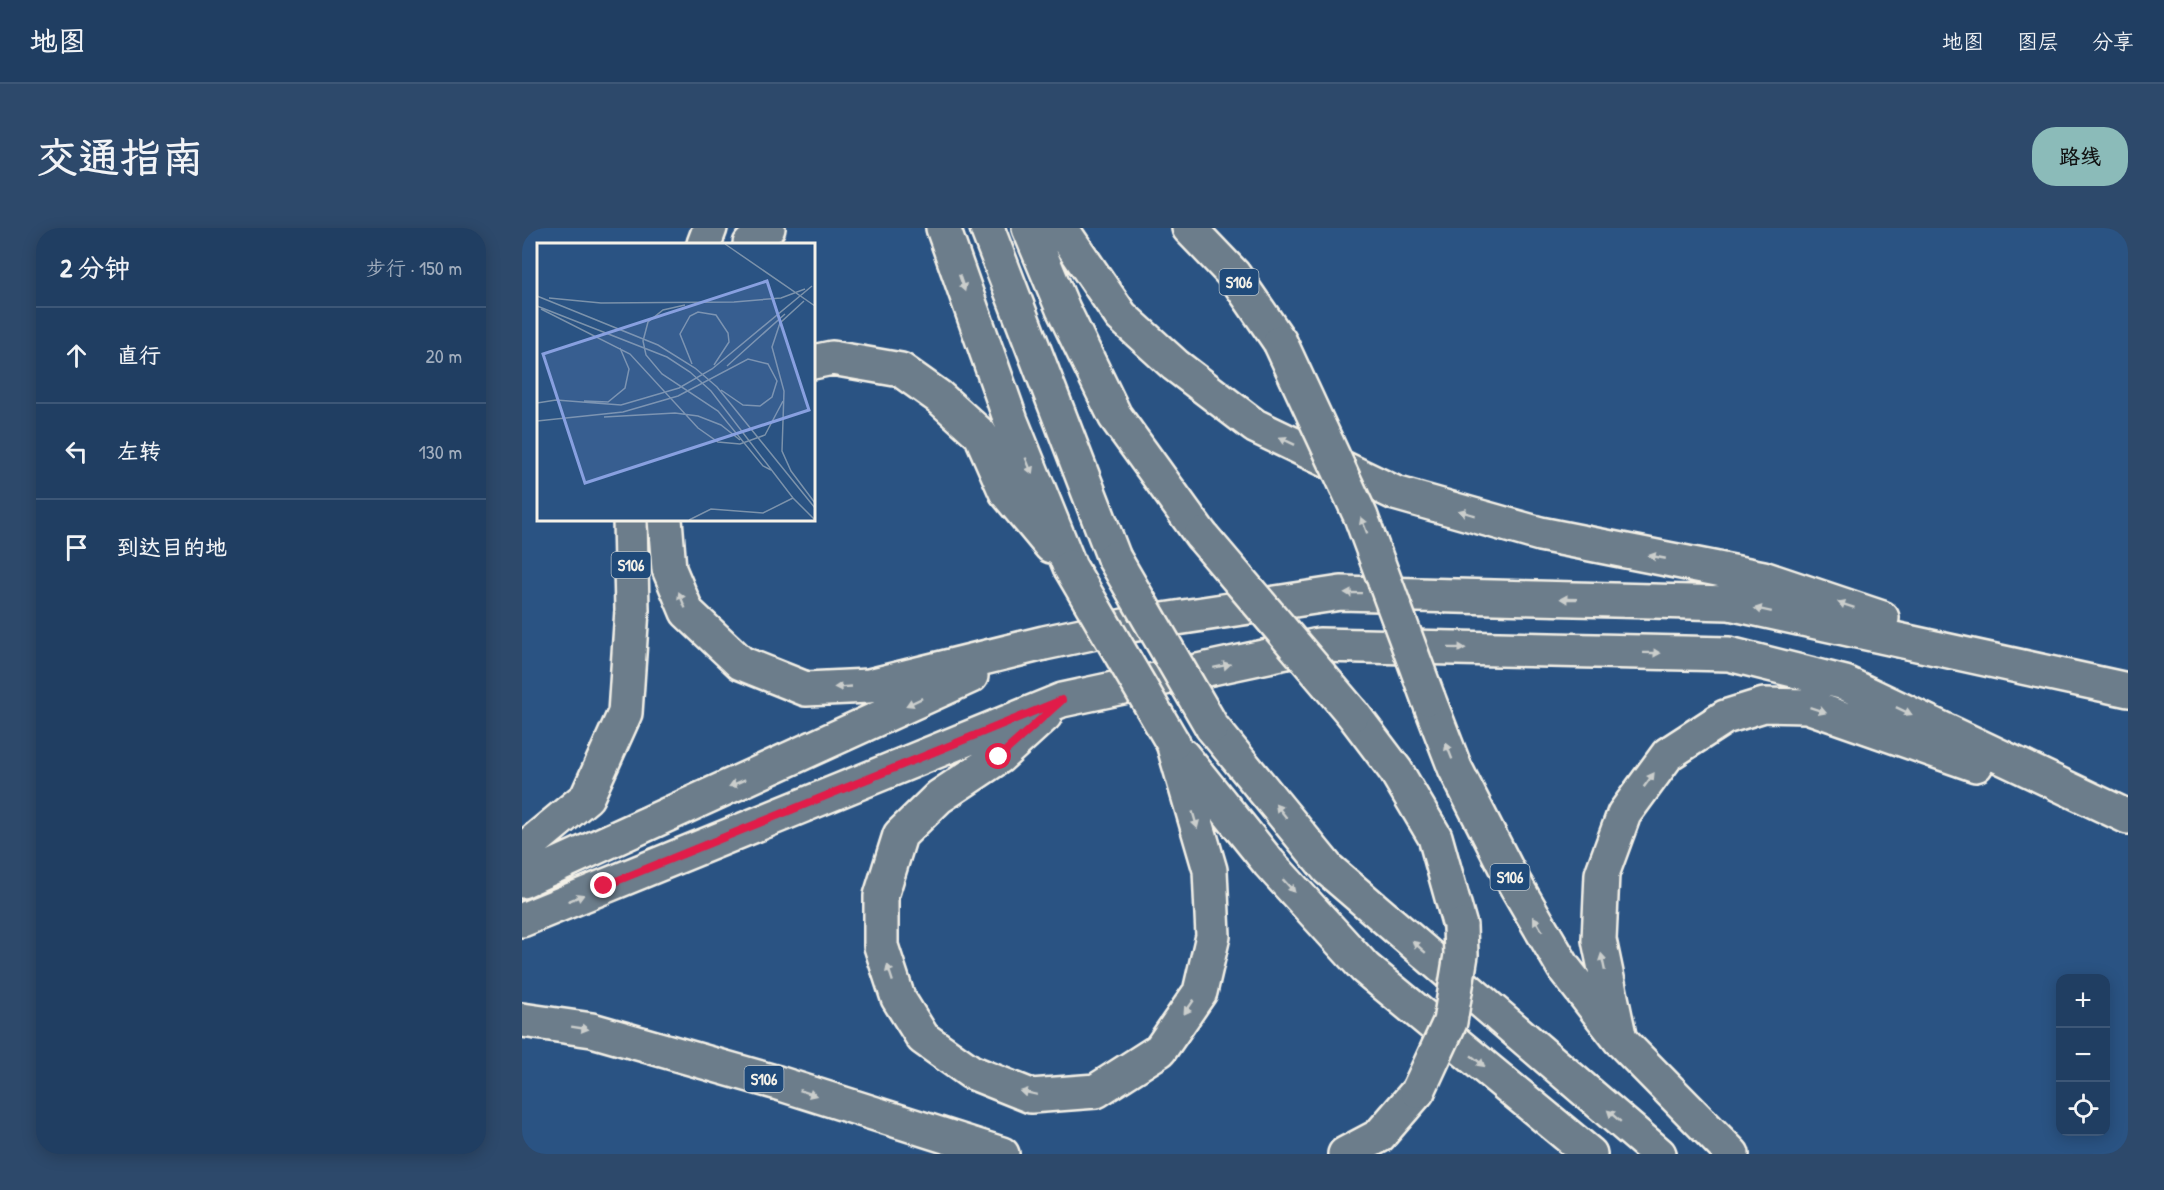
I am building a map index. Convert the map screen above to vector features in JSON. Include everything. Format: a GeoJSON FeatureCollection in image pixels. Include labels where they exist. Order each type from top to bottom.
{"type":"FeatureCollection","features":[{"type":"Feature","properties":{"kind":"main road"},"geometry":{"type":"LineString","coordinates":[[704,243],[710,228]]}},
{"type":"Feature","properties":{"kind":"main road"},"geometry":{"type":"LineString","coordinates":[[751,243],[768,228]]}},
{"type":"Feature","properties":{"kind":"main road"},"geometry":{"type":"LineString","coordinates":[[943,228],[1011,421],[1070,567],[1173,743],[1269,863],[1365,968],[1590,1154]]}},
{"type":"Feature","properties":{"kind":"main road"},"geometry":{"type":"LineString","coordinates":[[987,228],[1114,558],[1212,728],[1328,869],[1659,1154]]}},
{"type":"Feature","properties":{"kind":"main road"},"geometry":{"type":"LineString","coordinates":[[1029,228],[1063,309],[1115,416],[1201,535],[1353,714],[1396,771],[1435,837],[1460,926],[1461,955],[1450,1022],[1418,1090],[1379,1136],[1345,1154]]}},
{"type":"Feature","properties":{"kind":"main road"},"geometry":{"type":"LineString","coordinates":[[1061,228],[1121,316],[1175,365],[1255,426],[1395,493],[1540,534],[1763,578],[2040,671]]}},
{"type":"Feature","properties":{"kind":"main road","name":"S106"},"geometry":{"type":"LineString","coordinates":[[1189,228],[1234,275],[1280,342],[1361,517],[1455,768],[1508,872],[1564,968],[1620,1040],[1732,1154]]}},
{"type":"Feature","properties":{"kind":"main road"},"geometry":{"type":"LineString","coordinates":[[814,362],[832,358],[901,370],[939,397],[981,435],[1006,492],[1070,567]]}},
{"type":"Feature","properties":{"kind":"main road","name":"S106"},"geometry":{"type":"LineString","coordinates":[[522,852],[586,797],[625,712],[632,610],[630,520]]}},
{"type":"Feature","properties":{"kind":"main road"},"geometry":{"type":"LineString","coordinates":[[665,520],[669,569],[687,612],[741,663],[806,689],[869,686],[1124,626],[1341,593],[1729,603],[2128,690]]}},
{"type":"Feature","properties":{"kind":"main road"},"geometry":{"type":"LineString","coordinates":[[522,881],[1044,643]]}},
{"type":"Feature","properties":{"kind":"main road"},"geometry":{"type":"LineString","coordinates":[[522,920],[1062,700],[1319,645],[1729,654],[1845,682],[2128,817]]}},
{"type":"Feature","properties":{"kind":"main road"},"geometry":{"type":"LineString","coordinates":[[1062,700],[999,757],[939,797],[900,835],[881,896],[881,946],[898,998],[923,1038],[971,1072],[1032,1096],[1096,1091],[1160,1050],[1200,992],[1213,936],[1210,870],[1173,743]]}},
{"type":"Feature","properties":{"kind":"main road"},"geometry":{"type":"LineString","coordinates":[[1620,1040],[1599,940],[1602,874],[1624,814],[1668,754],[1725,717],[1764,705],[1807,706],[2128,817]]}},
{"type":"Feature","properties":{"kind":"main road","name":"S106"},"geometry":{"type":"LineString","coordinates":[[522,1020],[603,1033],[778,1083],[1002,1153]]}},
{"type":"Feature","properties":{"kind":"route"},"geometry":{"type":"LineString","coordinates":[[604,886],[1062,700],[999,757]]}}]}
